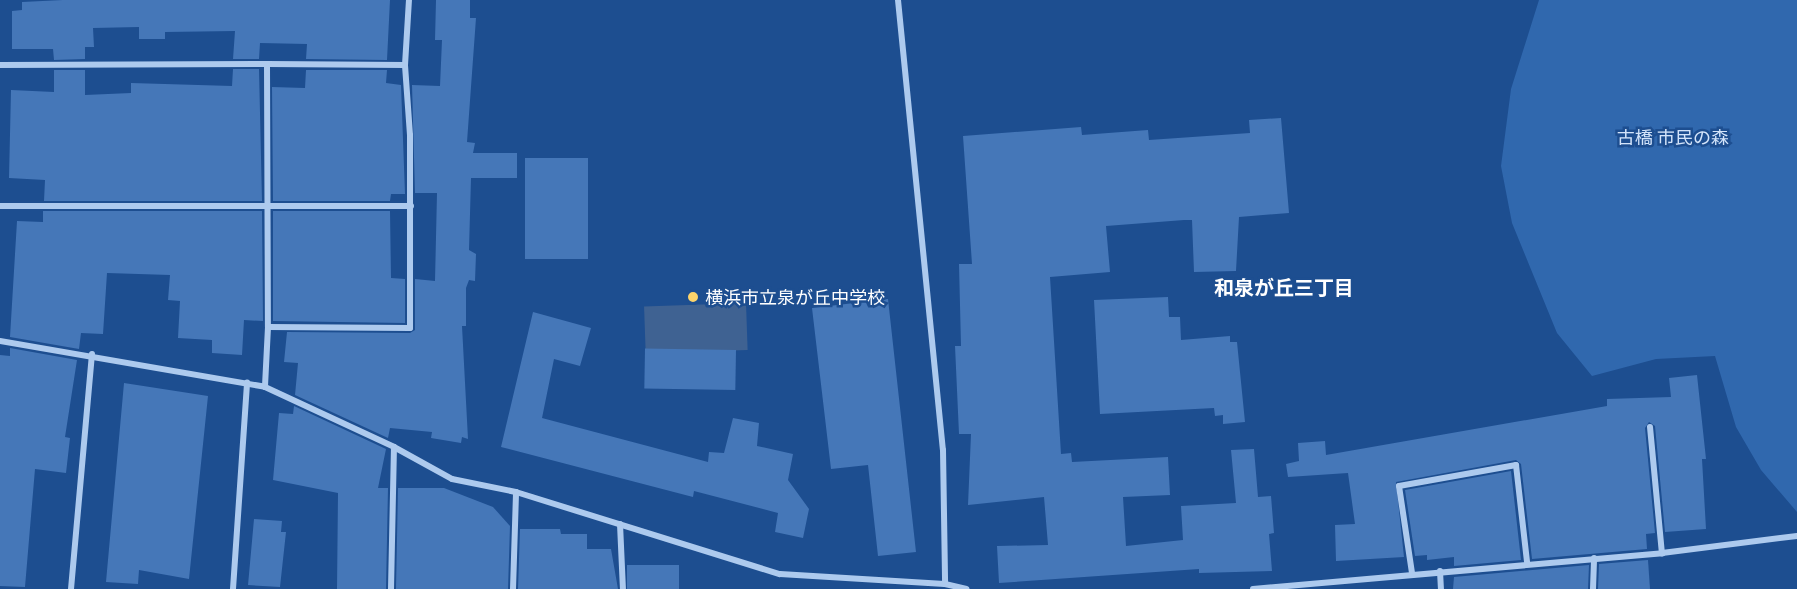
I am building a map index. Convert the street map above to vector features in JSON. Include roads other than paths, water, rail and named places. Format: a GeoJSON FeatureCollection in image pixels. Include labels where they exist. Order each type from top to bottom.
{"type":"FeatureCollection","features":[{"type":"Feature","properties":{"kind":"street"},"geometry":{"type":"LineString","coordinates":[[268,327],[410,328],[409,86],[405,65],[409,0]]}},
{"type":"Feature","properties":{"kind":"street"},"geometry":{"type":"LineString","coordinates":[[898,0],[942,438],[945,584]]}},
{"type":"Feature","properties":{"kind":"street"},"geometry":{"type":"LineString","coordinates":[[265,387],[268,327],[265,206],[267,64]]}},
{"type":"Feature","properties":{"kind":"street"},"geometry":{"type":"LineString","coordinates":[[0,65],[405,65]]}},
{"type":"Feature","properties":{"kind":"street"},"geometry":{"type":"LineString","coordinates":[[0,206],[411,206]]}},
{"type":"Feature","properties":{"kind":"street"},"geometry":{"type":"LineString","coordinates":[[0,341],[92,354],[265,387],[394,447],[452,479],[516,492],[780,574],[945,584],[966,589]]}},
{"type":"Feature","properties":{"kind":"street"},"geometry":{"type":"LineString","coordinates":[[71,589],[92,354]]}},
{"type":"Feature","properties":{"kind":"street"},"geometry":{"type":"LineString","coordinates":[[233,589],[247,382]]}},
{"type":"Feature","properties":{"kind":"street"},"geometry":{"type":"LineString","coordinates":[[1650,427],[1662,553]]}},
{"type":"Feature","properties":{"kind":"street"},"geometry":{"type":"LineString","coordinates":[[392,589],[394,447]]}},
{"type":"Feature","properties":{"kind":"street"},"geometry":{"type":"LineString","coordinates":[[1412,573],[1400,486],[1516,465],[1527,562]]}},
{"type":"Feature","properties":{"kind":"street"},"geometry":{"type":"LineString","coordinates":[[513,589],[516,492]]}},
{"type":"Feature","properties":{"kind":"street"},"geometry":{"type":"LineString","coordinates":[[620,524],[623,589]]}},
{"type":"Feature","properties":{"kind":"street"},"geometry":{"type":"LineString","coordinates":[[1254,589],[1527,562],[1662,553],[1797,536]]}},
{"type":"Feature","properties":{"kind":"street"},"geometry":{"type":"LineString","coordinates":[[1593,589],[1594,558]]}},
{"type":"Feature","properties":{"kind":"street"},"geometry":{"type":"LineString","coordinates":[[1440,571],[1441,589]]}},
{"type":"Feature","properties":{"kind":"street"},"geometry":{"type":"LineString","coordinates":[[1341,581],[1342,589]]}},
{"type":"Feature","properties":{"kind":"place","name":"横浜市立泉が丘中学校"},"geometry":{"type":"Point","coordinates":[693,297]}},
{"type":"Feature","properties":{"kind":"district","name":"和泉が丘三丁目"},"geometry":{"type":"Point","coordinates":[1284,287]}},
{"type":"Feature","properties":{"kind":"park label","name":"古橋 市民の森"},"geometry":{"type":"Point","coordinates":[1673,137]}}]}
